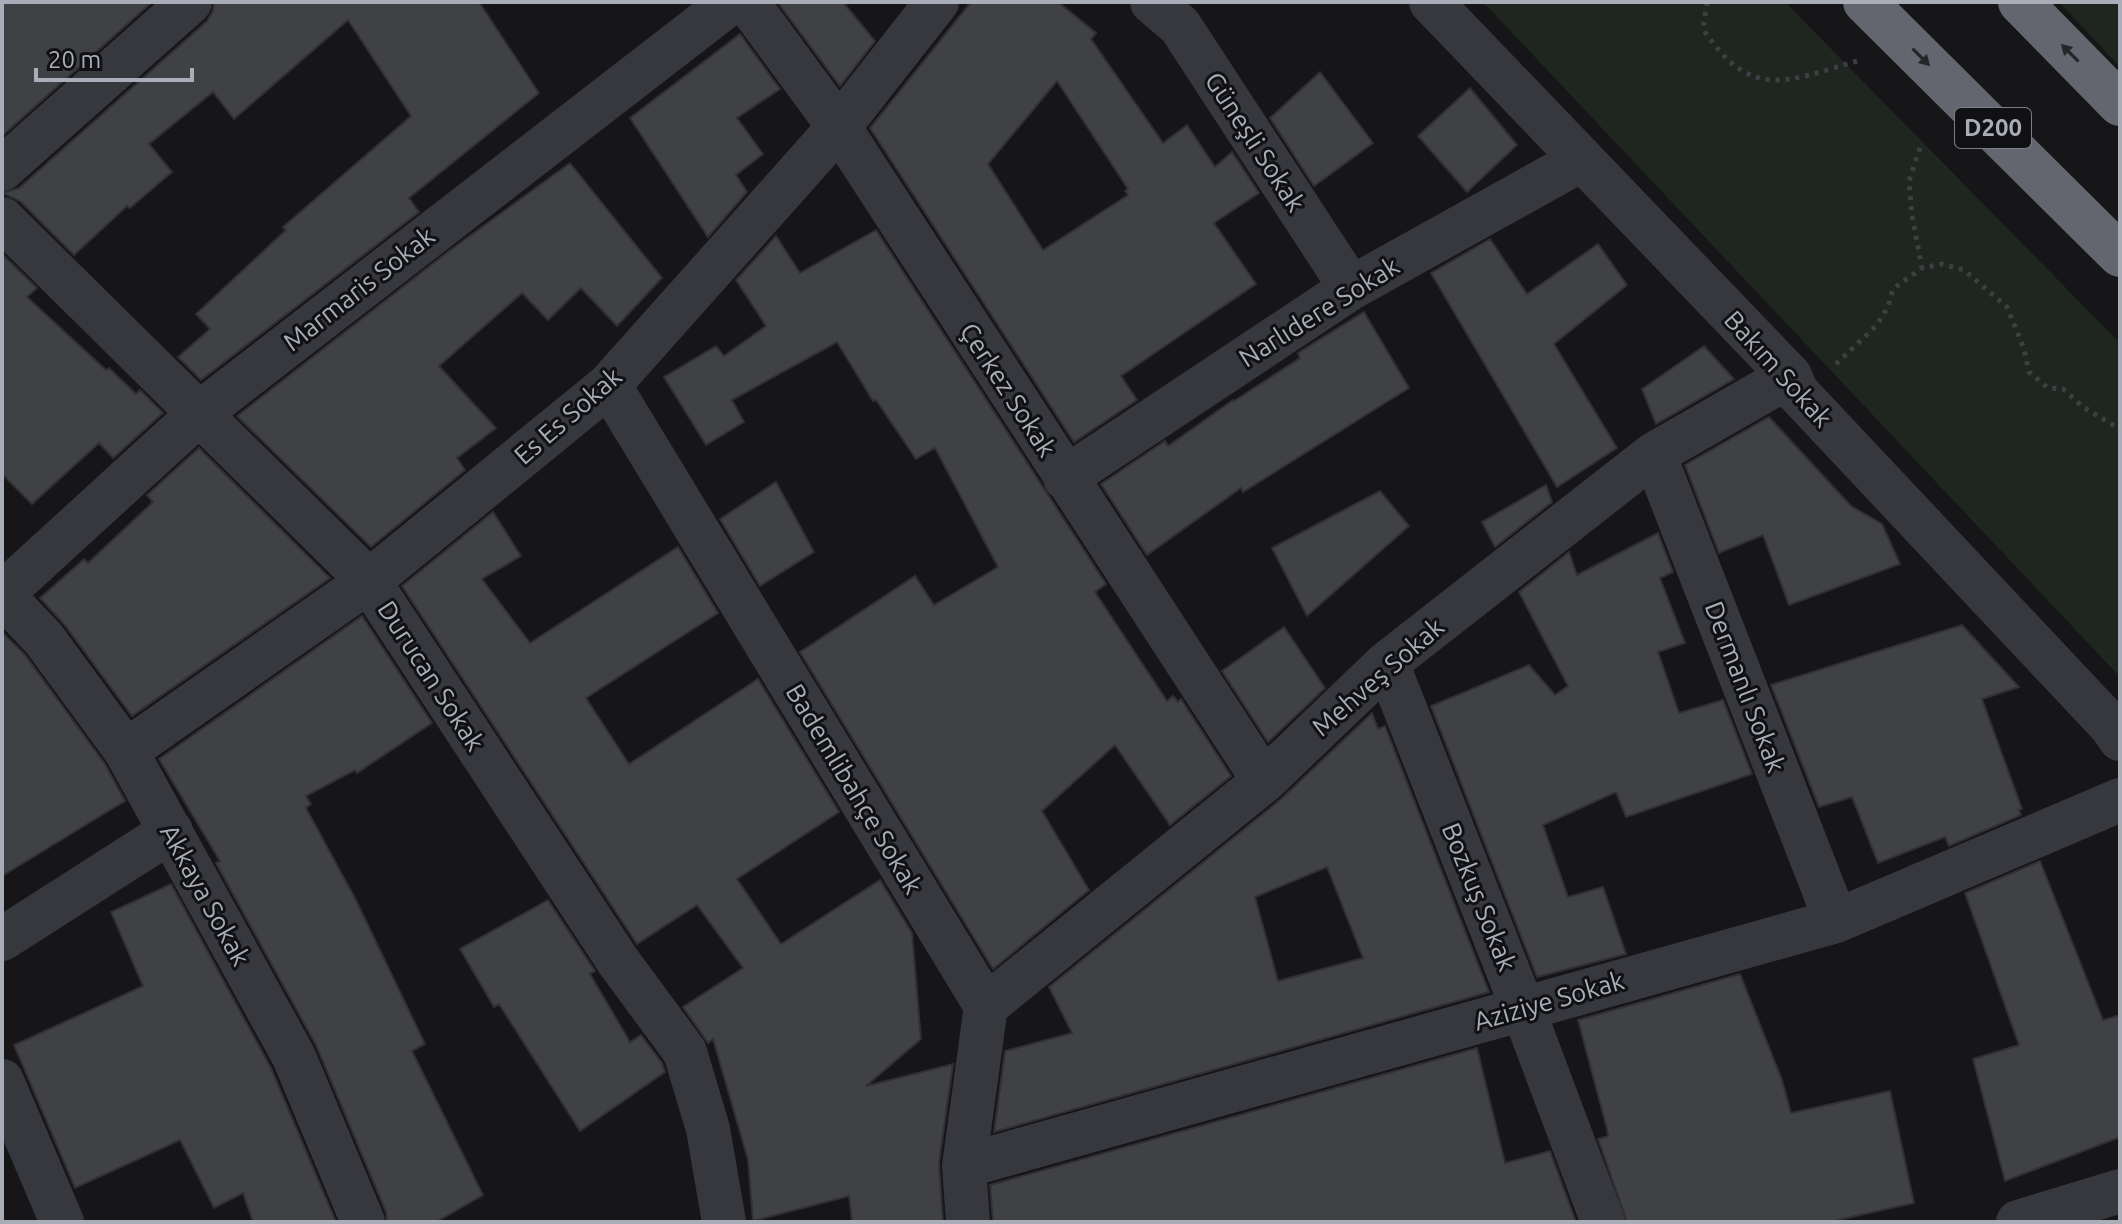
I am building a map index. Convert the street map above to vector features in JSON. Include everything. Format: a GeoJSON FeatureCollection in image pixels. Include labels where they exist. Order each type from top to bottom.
{"type":"FeatureCollection","features":[{"type":"Feature","properties":{"kind":"highway","name":"D200"},"geometry":{"type":"LineString","coordinates":[[1865,2],[2120,255]]}},
{"type":"Feature","properties":{"kind":"highway"},"geometry":{"type":"LineString","coordinates":[[2020,2],[2120,104]]}},
{"type":"Feature","properties":{"kind":"street"},"geometry":{"type":"LineString","coordinates":[[2,169],[190,2]]}},
{"type":"Feature","properties":{"kind":"street","name":"Marmaris Sokak"},"geometry":{"type":"LineString","coordinates":[[2,595],[201,412],[731,2]]}},
{"type":"Feature","properties":{"kind":"street","name":"Çerkez Sokak"},"geometry":{"type":"LineString","coordinates":[[747,2],[839,127],[1264,781]]}},
{"type":"Feature","properties":{"kind":"street","name":"Es Es Sokak"},"geometry":{"type":"LineString","coordinates":[[126,751],[369,581],[609,385],[839,127],[937,2]]}},
{"type":"Feature","properties":{"kind":"street","name":"Güneşli Sokak"},"geometry":{"type":"LineString","coordinates":[[1152,2],[1180,26],[1351,288]]}},
{"type":"Feature","properties":{"kind":"street","name":"Bakım Sokak"},"geometry":{"type":"LineString","coordinates":[[1431,2],[1794,384],[2120,739]]}},
{"type":"Feature","properties":{"kind":"street","name":"Narlıdere Sokak"},"geometry":{"type":"LineString","coordinates":[[1065,478],[1351,288],[1581,160]]}},
{"type":"Feature","properties":{"kind":"street","name":"Durucan Sokak"},"geometry":{"type":"LineString","coordinates":[[2,219],[369,581],[618,961],[685,1052],[708,1129],[724,1222]]}},
{"type":"Feature","properties":{"kind":"street","name":"Mehveş Sokak"},"geometry":{"type":"LineString","coordinates":[[986,1006],[1264,781],[1387,663],[1654,454],[1794,384]]}},
{"type":"Feature","properties":{"kind":"street","name":"Bademlibahçe Sokak"},"geometry":{"type":"LineString","coordinates":[[609,385],[986,1006]]}},
{"type":"Feature","properties":{"kind":"street","name":"Dermanlı Sokak"},"geometry":{"type":"LineString","coordinates":[[1654,454],[1836,921]]}},
{"type":"Feature","properties":{"kind":"street","name":"Akkaya Sokak"},"geometry":{"type":"LineString","coordinates":[[2,595],[44,639],[126,751],[294,1057],[363,1222]]}},
{"type":"Feature","properties":{"kind":"street","name":"Bozkuş Sokak"},"geometry":{"type":"LineString","coordinates":[[1387,663],[1603,1222]]}},
{"type":"Feature","properties":{"kind":"street","name":"Aziziye Sokak"},"geometry":{"type":"LineString","coordinates":[[964,1166],[1836,921],[2120,800]]}},
{"type":"Feature","properties":{"kind":"street"},"geometry":{"type":"LineString","coordinates":[[2,939],[171,831]]}},
{"type":"Feature","properties":{"kind":"street"},"geometry":{"type":"LineString","coordinates":[[968,1222],[964,1166],[986,1006]]}},
{"type":"Feature","properties":{"kind":"street"},"geometry":{"type":"LineString","coordinates":[[2,1081],[54,1203]]}},
{"type":"Feature","properties":{"kind":"street"},"geometry":{"type":"LineString","coordinates":[[2,1166],[54,1203]]}},
{"type":"Feature","properties":{"kind":"street"},"geometry":{"type":"LineString","coordinates":[[2018,1222],[2120,1191]]}},
{"type":"Feature","properties":{"kind":"path"},"geometry":{"type":"LineString","coordinates":[[1707,2],[1703,29],[1718,52],[1741,72],[1776,82],[1858,60]]}},
{"type":"Feature","properties":{"kind":"path"},"geometry":{"type":"LineString","coordinates":[[1920,148],[1909,181],[1922,268]]}},
{"type":"Feature","properties":{"kind":"path"},"geometry":{"type":"LineString","coordinates":[[1794,384],[1839,362],[1863,339],[1888,307],[1893,289],[1922,268],[1942,264],[1964,270],[2007,307],[2024,349],[2029,372],[2048,388],[2063,389],[2083,407],[2120,429]]}},
{"type":"Feature","properties":{"kind":"shaded area"},"geometry":{"type":"Polygon","coordinates":[[[1483,2],[1785,2],[2120,343],[2120,677],[1483,2]]]}},
{"type":"Feature","properties":{"kind":"shaded area"},"geometry":{"type":"Polygon","coordinates":[[[2059,2],[2120,2],[2120,67],[2059,2]]]}},
{"type":"Feature","properties":{"kind":"building"},"geometry":{"type":"Polygon","coordinates":[[[2,2],[152,2],[2,136],[2,2]]]}},
{"type":"Feature","properties":{"kind":"building"},"geometry":{"type":"Polygon","coordinates":[[[214,2],[479,2],[539,93],[409,198],[419,212],[201,380],[178,357],[210,329],[196,314],[286,230],[283,227],[411,116],[348,20],[234,119],[213,92],[149,144],[172,172],[130,208],[127,206],[74,255],[20,201],[2,193],[19,188],[207,21],[214,2]]]}},
{"type":"Feature","properties":{"kind":"building"},"geometry":{"type":"Polygon","coordinates":[[[843,2],[875,41],[840,86],[779,4],[843,2]]]}},
{"type":"Feature","properties":{"kind":"building"},"geometry":{"type":"Polygon","coordinates":[[[971,2],[1058,2],[1096,33],[1091,39],[1163,143],[1187,125],[1215,167],[1232,152],[1259,193],[1214,223],[1256,284],[1121,376],[1137,400],[1074,442],[870,128],[971,2]],[[1057,81],[988,164],[1043,250],[1128,195],[1125,191],[1128,189],[1057,81]]]}},
{"type":"Feature","properties":{"kind":"building"},"geometry":{"type":"Polygon","coordinates":[[[740,34],[780,89],[737,118],[763,154],[736,175],[747,192],[708,237],[630,118],[740,34]]]}},
{"type":"Feature","properties":{"kind":"building"},"geometry":{"type":"Polygon","coordinates":[[[1320,72],[1373,143],[1314,186],[1270,118],[1320,72]]]}},
{"type":"Feature","properties":{"kind":"building"},"geometry":{"type":"Polygon","coordinates":[[[1470,88],[1517,145],[1467,192],[1418,136],[1470,88]]]}},
{"type":"Feature","properties":{"kind":"building"},"geometry":{"type":"Polygon","coordinates":[[[570,163],[662,278],[617,326],[581,288],[548,320],[522,293],[439,366],[496,428],[457,458],[465,470],[371,547],[237,416],[449,251],[570,163]]]}},
{"type":"Feature","properties":{"kind":"building"},"geometry":{"type":"Polygon","coordinates":[[[876,230],[1106,584],[1095,592],[1167,701],[1173,696],[1178,702],[1181,699],[1231,776],[1170,825],[1115,745],[1042,811],[1089,890],[993,969],[800,652],[915,576],[934,605],[998,567],[935,448],[916,459],[876,400],[873,401],[837,342],[732,400],[744,422],[706,445],[664,377],[716,346],[724,356],[766,326],[736,280],[776,236],[800,273],[876,230]]]}},
{"type":"Feature","properties":{"kind":"building"},"geometry":{"type":"Polygon","coordinates":[[[1490,239],[1527,294],[1598,244],[1627,285],[1554,344],[1617,448],[1557,487],[1431,273],[1490,239]]]}},
{"type":"Feature","properties":{"kind":"building"},"geometry":{"type":"Polygon","coordinates":[[[2,254],[37,288],[27,297],[106,370],[109,368],[136,394],[140,390],[163,413],[113,458],[99,443],[32,504],[2,474],[2,254]]]}},
{"type":"Feature","properties":{"kind":"building"},"geometry":{"type":"Polygon","coordinates":[[[1364,312],[1409,388],[1243,492],[1241,488],[1147,555],[1101,484],[1165,441],[1168,446],[1300,358],[1298,353],[1364,312]]]}},
{"type":"Feature","properties":{"kind":"building"},"geometry":{"type":"Polygon","coordinates":[[[1704,346],[1734,379],[1656,424],[1642,389],[1704,346]]]}},
{"type":"Feature","properties":{"kind":"building"},"geometry":{"type":"Polygon","coordinates":[[[1769,417],[1851,506],[1882,524],[1900,564],[1789,605],[1763,535],[1719,553],[1685,465],[1769,417]]]}},
{"type":"Feature","properties":{"kind":"building"},"geometry":{"type":"Polygon","coordinates":[[[199,448],[330,578],[132,716],[64,624],[40,598],[84,559],[88,563],[153,502],[147,495],[199,448]]]}},
{"type":"Feature","properties":{"kind":"building"},"geometry":{"type":"Polygon","coordinates":[[[776,482],[814,552],[760,586],[720,519],[776,482]]]}},
{"type":"Feature","properties":{"kind":"building"},"geometry":{"type":"Polygon","coordinates":[[[1546,485],[1552,502],[1495,547],[1482,522],[1546,485]]]}},
{"type":"Feature","properties":{"kind":"building"},"geometry":{"type":"Polygon","coordinates":[[[1380,491],[1409,526],[1307,616],[1272,548],[1380,491]]]}},
{"type":"Feature","properties":{"kind":"building"},"geometry":{"type":"Polygon","coordinates":[[[493,512],[521,556],[482,579],[530,643],[678,547],[718,613],[586,698],[629,764],[758,679],[839,812],[737,879],[781,944],[880,880],[912,933],[921,1039],[866,1086],[953,1064],[939,1163],[943,1222],[852,1222],[849,1196],[753,1221],[748,1160],[713,1039],[708,1043],[683,1007],[743,968],[697,905],[637,944],[402,586],[493,512]]]}},
{"type":"Feature","properties":{"kind":"building"},"geometry":{"type":"Polygon","coordinates":[[[1658,533],[1673,572],[1660,578],[1685,643],[1658,652],[1679,713],[1723,700],[1752,774],[1626,817],[1616,792],[1543,825],[1568,897],[1603,887],[1626,954],[1537,977],[1431,706],[1529,665],[1555,695],[1568,686],[1519,592],[1569,552],[1577,575],[1658,533]]]}},
{"type":"Feature","properties":{"kind":"building"},"geometry":{"type":"Polygon","coordinates":[[[362,616],[432,723],[357,773],[355,770],[306,796],[311,804],[306,808],[356,900],[425,1044],[412,1051],[483,1195],[436,1222],[387,1222],[386,1212],[316,1045],[216,863],[220,861],[159,759],[362,616]]]}},
{"type":"Feature","properties":{"kind":"building"},"geometry":{"type":"Polygon","coordinates":[[[1962,625],[2019,687],[1982,699],[2022,809],[2019,810],[2021,815],[1949,846],[1945,837],[1878,863],[1852,797],[1819,807],[1771,685],[1962,625]]]}},
{"type":"Feature","properties":{"kind":"building"},"geometry":{"type":"Polygon","coordinates":[[[1284,627],[1325,688],[1268,742],[1222,671],[1284,627]]]}},
{"type":"Feature","properties":{"kind":"building"},"geometry":{"type":"Polygon","coordinates":[[[2,632],[25,655],[105,764],[125,801],[2,876],[2,632]]]}},
{"type":"Feature","properties":{"kind":"building"},"geometry":{"type":"Polygon","coordinates":[[[1372,713],[1378,729],[1385,726],[1489,992],[994,1132],[1005,1051],[1072,1033],[1049,987],[1280,800],[1372,713]],[[1327,867],[1255,897],[1278,981],[1363,958],[1327,867]]]}},
{"type":"Feature","properties":{"kind":"building"},"geometry":{"type":"Polygon","coordinates":[[[2040,861],[2103,1020],[2120,1015],[2120,1137],[2005,1181],[1973,1059],[2019,1045],[1965,893],[2040,861]]]}},
{"type":"Feature","properties":{"kind":"building"},"geometry":{"type":"Polygon","coordinates":[[[171,884],[271,1068],[336,1222],[253,1222],[243,1193],[214,1208],[180,1140],[75,1188],[14,1045],[143,986],[111,912],[171,884]]]}},
{"type":"Feature","properties":{"kind":"building"},"geometry":{"type":"Polygon","coordinates":[[[548,900],[595,971],[590,974],[630,1042],[641,1035],[665,1072],[580,1131],[499,1004],[494,1007],[460,949],[548,900]]]}},
{"type":"Feature","properties":{"kind":"building"},"geometry":{"type":"Polygon","coordinates":[[[1740,974],[1782,1080],[1791,1113],[1890,1091],[1914,1203],[1829,1222],[1627,1222],[1598,1139],[1608,1136],[1607,1129],[1578,1020],[1740,974]]]}},
{"type":"Feature","properties":{"kind":"building"},"geometry":{"type":"Polygon","coordinates":[[[1477,1048],[1505,1163],[1550,1151],[1576,1222],[993,1222],[990,1185],[1477,1048]]]}}]}
